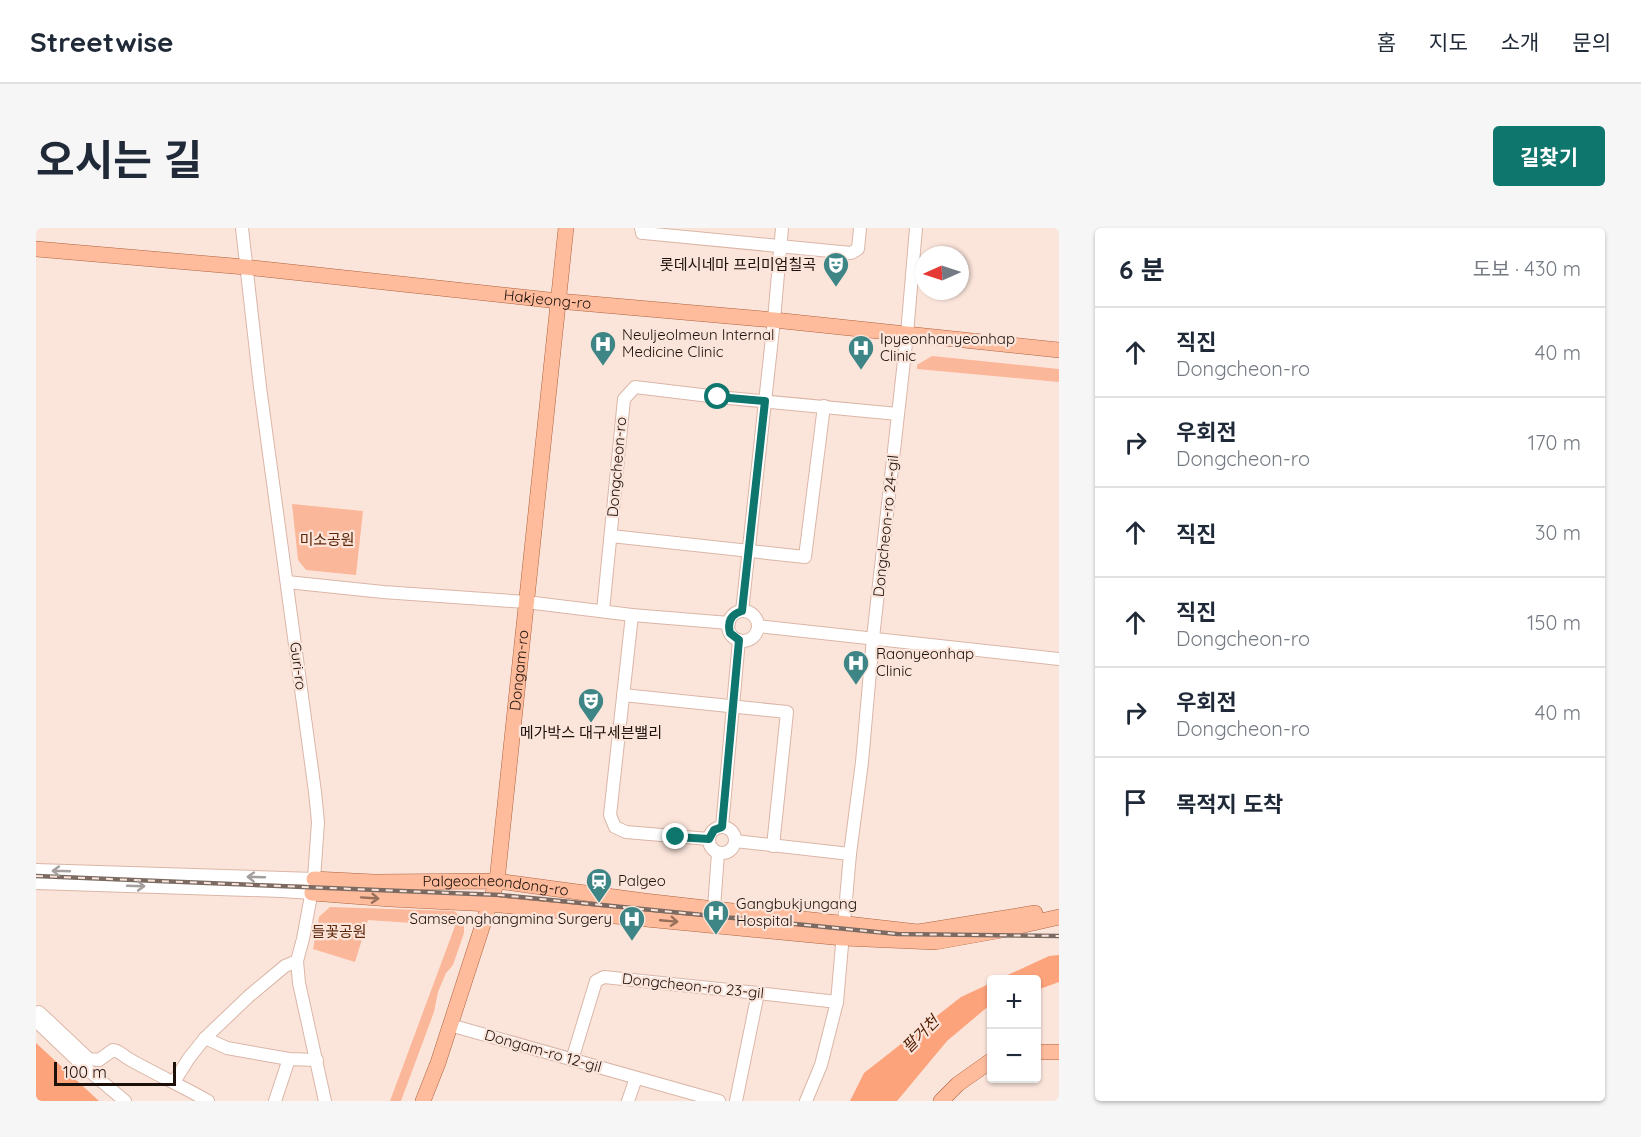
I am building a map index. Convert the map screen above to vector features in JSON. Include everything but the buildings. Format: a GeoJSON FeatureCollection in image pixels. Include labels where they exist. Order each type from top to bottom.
{"type":"FeatureCollection","features":[{"type":"Feature","properties":{"kind":"main road","name":"Dongam-ro"},"geometry":{"type":"LineString","coordinates":[[423,1101],[497,881],[566,228]]}},
{"type":"Feature","properties":{"kind":"main road","name":"Hakjeong-ro"},"geometry":{"type":"LineString","coordinates":[[36,249],[245,267],[558,301],[774,320],[1059,350]]}},
{"type":"Feature","properties":{"kind":"main road","name":"Palgeocheondong-ro"},"geometry":{"type":"LineString","coordinates":[[313,886],[374,882],[497,881],[714,908],[843,931],[918,932],[1059,908]]}},
{"type":"Feature","properties":{"kind":"main road","name":"Palgeocheondong-ro"},"geometry":{"type":"LineString","coordinates":[[313,886],[390,899],[490,904],[843,931],[935,942],[1059,917]]}},
{"type":"Feature","properties":{"kind":"main road"},"geometry":{"type":"LineString","coordinates":[[1041,1052],[1059,1052]]}},
{"type":"Feature","properties":{"kind":"main road"},"geometry":{"type":"LineString","coordinates":[[941,1101],[958,1084],[987,1064]]}},
{"type":"Feature","properties":{"kind":"street","name":"Guri-ro"},"geometry":{"type":"LineString","coordinates":[[242,228],[260,387],[318,822],[313,886],[297,961],[299,983],[325,1101]]}},
{"type":"Feature","properties":{"kind":"street"},"geometry":{"type":"LineString","coordinates":[[641,228],[644,233],[780,248],[851,253],[858,249],[860,228]]}},
{"type":"Feature","properties":{"kind":"street"},"geometry":{"type":"LineString","coordinates":[[742,611],[782,228]]}},
{"type":"Feature","properties":{"kind":"street","name":"Dongcheon-ro 24-gil"},"geometry":{"type":"LineString","coordinates":[[873,638],[907,334],[916,228]]}},
{"type":"Feature","properties":{"kind":"street","name":"Dongcheon-ro"},"geometry":{"type":"LineString","coordinates":[[603,611],[624,399],[629,392],[635,387],[765,401]]}},
{"type":"Feature","properties":{"kind":"street"},"geometry":{"type":"LineString","coordinates":[[765,401],[898,414]]}},
{"type":"Feature","properties":{"kind":"street"},"geometry":{"type":"LineString","coordinates":[[611,536],[805,557],[824,406]]}},
{"type":"Feature","properties":{"kind":"street"},"geometry":{"type":"LineString","coordinates":[[287,582],[382,592],[526,602],[632,615],[729,623]]}},
{"type":"Feature","properties":{"kind":"street"},"geometry":{"type":"LineString","coordinates":[[742,611],[752,614],[758,626],[751,638],[746,640],[739,640],[730,633],[729,623],[734,615],[742,611]]}},
{"type":"Feature","properties":{"kind":"street"},"geometry":{"type":"LineString","coordinates":[[632,615],[610,816],[615,827],[626,832],[709,839]]}},
{"type":"Feature","properties":{"kind":"street"},"geometry":{"type":"LineString","coordinates":[[758,626],[1059,659]]}},
{"type":"Feature","properties":{"kind":"street"},"geometry":{"type":"LineString","coordinates":[[806,1101],[820,1065],[837,1002],[873,638]]}},
{"type":"Feature","properties":{"kind":"street"},"geometry":{"type":"LineString","coordinates":[[722,827],[739,640]]}},
{"type":"Feature","properties":{"kind":"street"},"geometry":{"type":"LineString","coordinates":[[623,695],[787,712],[772,846]]}},
{"type":"Feature","properties":{"kind":"street"},"geometry":{"type":"LineString","coordinates":[[722,827],[730,830],[735,841],[729,851],[718,852],[710,846],[709,839],[714,830],[722,827]]}},
{"type":"Feature","properties":{"kind":"street"},"geometry":{"type":"LineString","coordinates":[[735,841],[850,854]]}},
{"type":"Feature","properties":{"kind":"street"},"geometry":{"type":"LineString","coordinates":[[714,908],[718,852]]}},
{"type":"Feature","properties":{"kind":"street","name":"Palgeocheondong-ro"},"geometry":{"type":"LineString","coordinates":[[36,870],[313,886]]}},
{"type":"Feature","properties":{"kind":"street","name":"Palgeocheondong-ro"},"geometry":{"type":"LineString","coordinates":[[36,883],[281,891],[313,886]]}},
{"type":"Feature","properties":{"kind":"street"},"geometry":{"type":"LineString","coordinates":[[174,1082],[205,1038],[267,981],[285,966],[297,961]]}},
{"type":"Feature","properties":{"kind":"street","name":"Dongcheon-ro 23-gil"},"geometry":{"type":"LineString","coordinates":[[572,1060],[596,981],[604,977],[837,1002]]}},
{"type":"Feature","properties":{"kind":"street"},"geometry":{"type":"LineString","coordinates":[[736,1101],[758,993]]}},
{"type":"Feature","properties":{"kind":"street"},"geometry":{"type":"LineString","coordinates":[[36,1015],[39,1012],[89,1059],[99,1060],[113,1050],[117,1050],[126,1058],[208,1101]]}},
{"type":"Feature","properties":{"kind":"street"},"geometry":{"type":"LineString","coordinates":[[36,1021],[81,1064],[125,1101]]}},
{"type":"Feature","properties":{"kind":"street","name":"Dongam-ro 12-gil"},"geometry":{"type":"LineString","coordinates":[[450,1024],[718,1101]]}},
{"type":"Feature","properties":{"kind":"street"},"geometry":{"type":"LineString","coordinates":[[205,1038],[227,1048],[289,1059],[317,1060]]}},
{"type":"Feature","properties":{"kind":"street"},"geometry":{"type":"LineString","coordinates":[[275,1101],[289,1059]]}},
{"type":"Feature","properties":{"kind":"street"},"geometry":{"type":"LineString","coordinates":[[628,1101],[636,1078]]}},
{"type":"Feature","properties":{"kind":"green space"},"geometry":{"type":"Polygon","coordinates":[[[932,356],[1059,369],[1059,382],[917,369],[917,365],[932,356]]]}},
{"type":"Feature","properties":{"kind":"green space","name":"미소공원"},"geometry":{"type":"Polygon","coordinates":[[[292,504],[363,511],[356,575],[306,570],[298,560],[292,504]]]}},
{"type":"Feature","properties":{"kind":"green space","name":"들꽃공원"},"geometry":{"type":"Polygon","coordinates":[[[330,907],[454,911],[464,919],[464,933],[453,965],[446,973],[438,992],[434,1012],[401,1101],[390,1101],[455,926],[368,920],[355,962],[313,949],[319,917],[330,907]]]}},
{"type":"Feature","properties":{"kind":"water"},"geometry":{"type":"Polygon","coordinates":[[[1059,955],[1059,982],[1041,989],[1041,975],[1008,975],[1049,956],[1059,955]]]}},
{"type":"Feature","properties":{"kind":"water","name":"팔거천"},"geometry":{"type":"Polygon","coordinates":[[[987,985],[987,1007],[947,1041],[897,1101],[850,1101],[864,1073],[961,997],[987,985]]]}},
{"type":"Feature","properties":{"kind":"water"},"geometry":{"type":"Polygon","coordinates":[[[36,1043],[99,1101],[39,1101],[36,1098],[36,1043]]]}},
{"type":"Feature","properties":{"kind":"railway"},"geometry":{"type":"LineString","coordinates":[[36,876],[500,895],[897,934],[1059,936]]}},
{"type":"Feature","properties":{"kind":"place","name":"롯데시네마 프리미엄칠곡"},"geometry":{"type":"Point","coordinates":[836,288]}},
{"type":"Feature","properties":{"kind":"place","name":"Neuljeolmeun Internal Medicine Clinic"},"geometry":{"type":"Point","coordinates":[603,367]}},
{"type":"Feature","properties":{"kind":"place","name":"Ipyeonhanyeonhap Clinic"},"geometry":{"type":"Point","coordinates":[861,371]}},
{"type":"Feature","properties":{"kind":"place","name":"Raonyeonhap Clinic"},"geometry":{"type":"Point","coordinates":[856,686]}},
{"type":"Feature","properties":{"kind":"place","name":"메가박스 대구세븐밸리"},"geometry":{"type":"Point","coordinates":[591,724]}},
{"type":"Feature","properties":{"kind":"place","name":"Palgeo"},"geometry":{"type":"Point","coordinates":[599,904]}},
{"type":"Feature","properties":{"kind":"place","name":"Gangbukjungang Hospital"},"geometry":{"type":"Point","coordinates":[716,936]}},
{"type":"Feature","properties":{"kind":"place","name":"Samseonghangmina Surgery"},"geometry":{"type":"Point","coordinates":[632,942]}},
{"type":"Feature","properties":{"kind":"route"},"geometry":{"type":"LineString","coordinates":[[676,837],[709,839],[716,828],[722,827],[739,640],[730,633],[729,623],[730,618],[742,611],[765,401],[718,397]]}}]}
